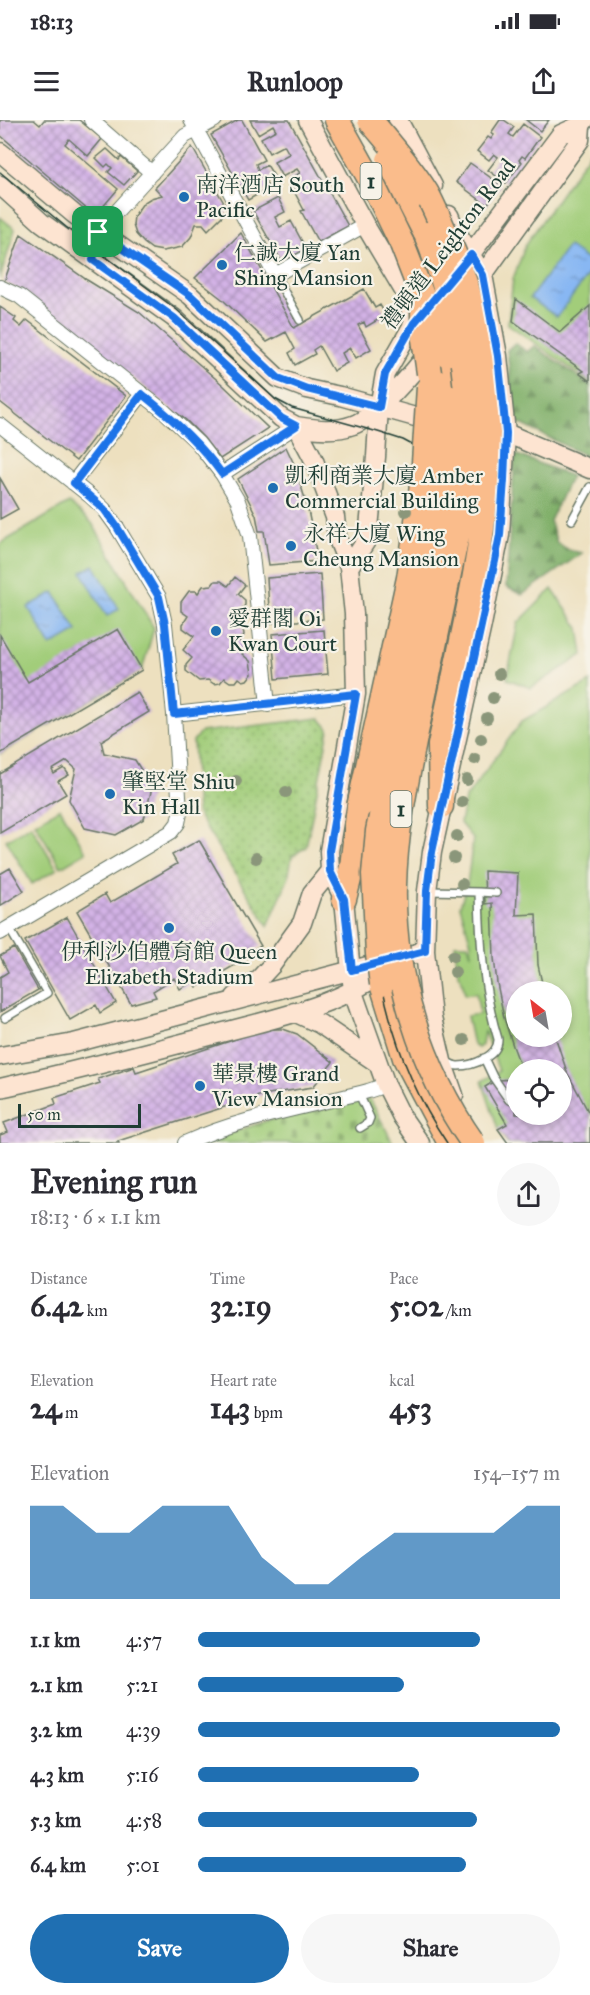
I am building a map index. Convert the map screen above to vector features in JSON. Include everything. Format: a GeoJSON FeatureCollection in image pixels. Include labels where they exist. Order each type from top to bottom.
{"type":"FeatureCollection","features":[{"type":"Feature","properties":{"kind":"highway","name":"1"},"geometry":{"type":"LineString","coordinates":[[337,120],[375,188],[410,262],[423,298],[443,331],[448,373],[446,475],[413,661],[379,821],[374,874],[378,954],[382,984],[405,1058],[450,1143]]}},
{"type":"Feature","properties":{"kind":"highway","name":"1"},"geometry":{"type":"LineString","coordinates":[[368,121],[426,234],[441,270],[455,317],[464,361],[468,409],[467,465],[456,537],[403,796],[396,855],[394,913],[402,972],[416,1027],[437,1082],[473,1143]]}},
{"type":"Feature","properties":{"kind":"highway"},"geometry":{"type":"LineString","coordinates":[[368,121],[426,192],[456,257],[479,332],[487,387],[489,429],[485,517],[475,579],[440,745],[441,806]]}},
{"type":"Feature","properties":{"kind":"highway"},"geometry":{"type":"LineString","coordinates":[[344,899],[352,867],[359,807],[409,578],[424,469],[429,373],[423,332],[423,298]]}},
{"type":"Feature","properties":{"kind":"highway"},"geometry":{"type":"LineString","coordinates":[[429,373],[448,398]]}},
{"type":"Feature","properties":{"kind":"highway"},"geometry":{"type":"LineString","coordinates":[[408,784],[440,745]]}},
{"type":"Feature","properties":{"kind":"main road"},"geometry":{"type":"LineString","coordinates":[[308,120],[407,296],[414,323]]}},
{"type":"Feature","properties":{"kind":"main road"},"geometry":{"type":"LineString","coordinates":[[398,120],[455,229],[483,275],[504,402],[506,433],[498,543],[432,852],[427,891],[425,951],[432,1018],[442,1061],[457,1101],[483,1143]]}},
{"type":"Feature","properties":{"kind":"main road","name":"禮頓道 Leighton Road"},"geometry":{"type":"LineString","coordinates":[[349,567],[368,538],[379,407],[385,374],[414,323],[471,255],[561,134],[583,122]]}},
{"type":"Feature","properties":{"kind":"main road","name":"禮頓道 Leighton Road"},"geometry":{"type":"LineString","coordinates":[[296,426],[328,430],[354,425],[379,407],[418,367],[580,140],[583,122]]}},
{"type":"Feature","properties":{"kind":"main road"},"geometry":{"type":"LineString","coordinates":[[0,152],[98,232],[190,295],[278,378],[307,389],[426,420],[506,433],[590,469]]}},
{"type":"Feature","properties":{"kind":"main road"},"geometry":{"type":"LineString","coordinates":[[2,187],[41,222],[174,318],[281,418],[296,426],[313,458],[335,517],[337,537],[349,567],[354,614],[356,694],[329,851],[330,871],[344,899],[353,992],[376,1062],[402,1117],[420,1143]]}},
{"type":"Feature","properties":{"kind":"main road"},"geometry":{"type":"LineString","coordinates":[[376,243],[395,254],[410,256],[424,252],[436,243],[443,231],[446,208]]}},
{"type":"Feature","properties":{"kind":"main road"},"geometry":{"type":"LineString","coordinates":[[400,958],[398,867],[408,784],[458,537],[491,314]]}},
{"type":"Feature","properties":{"kind":"main road"},"geometry":{"type":"LineString","coordinates":[[504,402],[524,441]]}},
{"type":"Feature","properties":{"kind":"main road"},"geometry":{"type":"LineString","coordinates":[[426,420],[458,464],[464,493]]}},
{"type":"Feature","properties":{"kind":"main road"},"geometry":{"type":"LineString","coordinates":[[226,1004],[260,979],[271,966],[302,924],[312,893],[330,871]]}},
{"type":"Feature","properties":{"kind":"main road"},"geometry":{"type":"LineString","coordinates":[[0,1056],[74,1043],[425,951]]}},
{"type":"Feature","properties":{"kind":"main road"},"geometry":{"type":"LineString","coordinates":[[0,1088],[108,1063],[294,1012],[353,992],[400,958]]}},
{"type":"Feature","properties":{"kind":"main road"},"geometry":{"type":"LineString","coordinates":[[294,1012],[320,1024],[376,1062]]}},
{"type":"Feature","properties":{"kind":"street"},"geometry":{"type":"LineString","coordinates":[[91,120],[152,173]]}},
{"type":"Feature","properties":{"kind":"street"},"geometry":{"type":"LineString","coordinates":[[93,260],[98,232],[194,125],[215,120]]}},
{"type":"Feature","properties":{"kind":"street"},"geometry":{"type":"LineString","coordinates":[[194,125],[248,217],[275,274],[365,225]]}},
{"type":"Feature","properties":{"kind":"street"},"geometry":{"type":"LineString","coordinates":[[0,287],[19,296],[165,412],[198,444],[222,474],[238,501],[250,536],[268,705]]}},
{"type":"Feature","properties":{"kind":"street"},"geometry":{"type":"LineString","coordinates":[[74,483],[142,394]]}},
{"type":"Feature","properties":{"kind":"street"},"geometry":{"type":"LineString","coordinates":[[0,425],[104,509],[159,597],[165,624],[174,714],[180,813],[177,824],[171,832],[4,931]]}},
{"type":"Feature","properties":{"kind":"street"},"geometry":{"type":"LineString","coordinates":[[222,474],[296,426]]}},
{"type":"Feature","properties":{"kind":"street"},"geometry":{"type":"LineString","coordinates":[[174,714],[356,694]]}},
{"type":"Feature","properties":{"kind":"street"},"geometry":{"type":"LineString","coordinates":[[185,1143],[206,1133],[245,1121],[359,1094],[386,1085]]}},
{"type":"Feature","properties":{"kind":"lane"},"geometry":{"type":"LineString","coordinates":[[368,121],[423,166]]}},
{"type":"Feature","properties":{"kind":"lane"},"geometry":{"type":"LineString","coordinates":[[275,274],[300,320]]}},
{"type":"Feature","properties":{"kind":"lane"},"geometry":{"type":"LineString","coordinates":[[572,520],[590,487]]}},
{"type":"Feature","properties":{"kind":"lane"},"geometry":{"type":"LineString","coordinates":[[427,891],[496,893]]}},
{"type":"Feature","properties":{"kind":"lane"},"geometry":{"type":"LineString","coordinates":[[442,1061],[458,1066],[494,1053],[498,1044],[480,946],[479,892]]}},
{"type":"Feature","properties":{"kind":"lane"},"geometry":{"type":"LineString","coordinates":[[4,931],[47,993],[4,1018]]}},
{"type":"Feature","properties":{"kind":"lane"},"geometry":{"type":"LineString","coordinates":[[484,1058],[493,1077],[506,1096]]}},
{"type":"Feature","properties":{"kind":"lane"},"geometry":{"type":"LineString","coordinates":[[359,1094],[370,1118],[368,1123],[360,1128]]}},
{"type":"Feature","properties":{"kind":"green space"},"geometry":{"type":"Polygon","coordinates":[[[590,152],[590,382],[508,324],[513,279],[526,244],[590,152]]]}},
{"type":"Feature","properties":{"kind":"green space"},"geometry":{"type":"Polygon","coordinates":[[[0,217],[15,229],[0,279],[0,217]]]}},
{"type":"Feature","properties":{"kind":"green space"},"geometry":{"type":"Polygon","coordinates":[[[515,343],[527,352],[534,346],[590,385],[590,458],[515,421],[507,350],[515,343]]]}},
{"type":"Feature","properties":{"kind":"green space"},"geometry":{"type":"Polygon","coordinates":[[[515,454],[571,476],[550,521],[557,543],[569,550],[582,553],[522,595],[506,587],[515,454]]]}},
{"type":"Feature","properties":{"kind":"green space"},"geometry":{"type":"Polygon","coordinates":[[[69,503],[92,523],[154,628],[142,670],[0,754],[0,544],[69,503]]]}},
{"type":"Feature","properties":{"kind":"green space"},"geometry":{"type":"Polygon","coordinates":[[[552,589],[579,628],[583,655],[531,688],[507,679],[518,623],[552,589]]]}},
{"type":"Feature","properties":{"kind":"green space"},"geometry":{"type":"Polygon","coordinates":[[[590,682],[590,1143],[508,1143],[498,1129],[482,1081],[499,1071],[484,1031],[482,1045],[478,1048],[473,1045],[467,1016],[480,1014],[476,993],[465,995],[462,980],[458,974],[455,944],[468,944],[471,954],[471,943],[460,906],[467,885],[473,839],[460,823],[465,799],[522,721],[590,682]]]}},
{"type":"Feature","properties":{"kind":"green space"},"geometry":{"type":"Polygon","coordinates":[[[320,718],[329,729],[306,847],[292,856],[288,879],[268,926],[197,814],[193,741],[201,732],[320,718]]]}},
{"type":"Feature","properties":{"kind":"green space"},"geometry":{"type":"Polygon","coordinates":[[[60,808],[86,852],[61,867],[35,823],[60,808]]]}},
{"type":"Feature","properties":{"kind":"green space"},"geometry":{"type":"Polygon","coordinates":[[[31,825],[57,869],[32,884],[6,840],[31,825]]]}},
{"type":"Feature","properties":{"kind":"green space"},"geometry":{"type":"Polygon","coordinates":[[[370,1099],[393,1143],[202,1143],[266,1121],[370,1099]]]}},
{"type":"Feature","properties":{"kind":"water"},"geometry":{"type":"Polygon","coordinates":[[[568,246],[590,262],[590,272],[557,317],[530,298],[568,246]]]}},
{"type":"Feature","properties":{"kind":"water"},"geometry":{"type":"Polygon","coordinates":[[[94,565],[119,609],[107,616],[82,572],[94,565]]]}},
{"type":"Feature","properties":{"kind":"water"},"geometry":{"type":"Polygon","coordinates":[[[54,592],[77,631],[51,646],[28,607],[54,592]]]}},
{"type":"Feature","properties":{"kind":"building"},"geometry":{"type":"Polygon","coordinates":[[[0,120],[34,120],[40,125],[44,120],[79,120],[102,139],[88,156],[69,139],[65,144],[118,189],[95,216],[0,135],[0,120]]]}},
{"type":"Feature","properties":{"kind":"building"},"geometry":{"type":"Polygon","coordinates":[[[242,120],[264,160],[256,164],[258,170],[267,165],[274,176],[265,181],[269,188],[248,200],[211,135],[242,120]]]}},
{"type":"Feature","properties":{"kind":"building"},"geometry":{"type":"Polygon","coordinates":[[[250,120],[289,120],[348,226],[318,242],[301,211],[304,210],[288,180],[300,173],[297,169],[282,177],[274,162],[289,154],[284,145],[269,153],[261,138],[276,130],[273,125],[258,134],[250,120]]]}},
{"type":"Feature","properties":{"kind":"building"},"geometry":{"type":"Polygon","coordinates":[[[500,120],[514,127],[509,134],[513,137],[523,124],[540,137],[525,158],[522,156],[519,160],[522,162],[506,183],[488,170],[498,157],[494,154],[489,160],[477,151],[488,137],[491,139],[494,135],[491,133],[500,120]]]}},
{"type":"Feature","properties":{"kind":"building"},"geometry":{"type":"Polygon","coordinates":[[[526,120],[549,120],[540,131],[526,120]]]}},
{"type":"Feature","properties":{"kind":"building","name":"南洋酒店 South Pacific"},"geometry":{"type":"Polygon","coordinates":[[[192,147],[228,210],[208,230],[203,224],[196,224],[191,237],[182,247],[163,251],[152,249],[136,234],[133,225],[134,216],[143,203],[162,195],[155,188],[192,147]]]}},
{"type":"Feature","properties":{"kind":"building"},"geometry":{"type":"Polygon","coordinates":[[[107,149],[119,160],[121,157],[137,171],[124,185],[108,172],[112,168],[108,164],[105,167],[96,158],[107,149]]]}},
{"type":"Feature","properties":{"kind":"building"},"geometry":{"type":"Polygon","coordinates":[[[470,163],[501,185],[487,205],[456,182],[470,163]]]}},
{"type":"Feature","properties":{"kind":"building"},"geometry":{"type":"Polygon","coordinates":[[[278,198],[285,212],[275,217],[280,227],[291,221],[306,249],[282,262],[253,211],[278,198]]]}},
{"type":"Feature","properties":{"kind":"building"},"geometry":{"type":"Polygon","coordinates":[[[241,233],[294,328],[364,289],[375,308],[380,305],[386,315],[366,327],[364,322],[358,325],[371,349],[356,358],[350,348],[342,353],[347,363],[333,371],[319,346],[313,350],[315,354],[295,365],[289,353],[295,349],[286,332],[267,342],[222,299],[195,278],[241,233]]]}},
{"type":"Feature","properties":{"kind":"building"},"geometry":{"type":"Polygon","coordinates":[[[21,234],[87,280],[139,312],[223,385],[268,428],[220,459],[186,420],[25,293],[4,282],[21,234]]]}},
{"type":"Feature","properties":{"kind":"building"},"geometry":{"type":"Polygon","coordinates":[[[516,299],[560,332],[590,306],[590,381],[579,373],[583,371],[513,321],[516,299]]]}},
{"type":"Feature","properties":{"kind":"building"},"geometry":{"type":"Polygon","coordinates":[[[0,307],[16,318],[14,321],[21,327],[27,320],[126,396],[76,461],[0,402],[0,307]]]}},
{"type":"Feature","properties":{"kind":"building"},"geometry":{"type":"Polygon","coordinates":[[[286,447],[307,505],[318,561],[269,565],[264,531],[259,531],[256,515],[238,479],[286,447]]]}},
{"type":"Feature","properties":{"kind":"building"},"geometry":{"type":"Polygon","coordinates":[[[0,478],[18,509],[0,519],[0,478]]]}},
{"type":"Feature","properties":{"kind":"building"},"geometry":{"type":"Polygon","coordinates":[[[320,574],[323,619],[270,623],[267,578],[320,574]]]}},
{"type":"Feature","properties":{"kind":"building","name":"愛群閣 Oi Kwan Court"},"geometry":{"type":"Polygon","coordinates":[[[235,577],[245,585],[238,594],[245,600],[238,623],[243,628],[244,635],[239,641],[245,645],[245,651],[242,654],[250,661],[252,674],[247,680],[243,681],[239,678],[236,682],[230,682],[224,678],[220,683],[214,684],[208,680],[199,681],[186,671],[186,665],[192,658],[183,650],[194,636],[183,628],[188,616],[181,611],[181,602],[189,591],[198,593],[203,586],[212,585],[215,581],[221,581],[228,586],[235,577]]]}},
{"type":"Feature","properties":{"kind":"building"},"geometry":{"type":"Polygon","coordinates":[[[118,629],[142,670],[0,754],[0,635],[28,682],[118,629]]]}},
{"type":"Feature","properties":{"kind":"building"},"geometry":{"type":"Polygon","coordinates":[[[324,630],[328,674],[276,679],[272,634],[324,630]]]}},
{"type":"Feature","properties":{"kind":"building"},"geometry":{"type":"Polygon","coordinates":[[[137,692],[149,712],[101,741],[104,753],[135,760],[152,788],[144,819],[116,835],[85,828],[69,800],[76,769],[67,761],[52,770],[54,774],[64,768],[69,775],[58,781],[66,794],[0,833],[0,774],[137,692]]]}},
{"type":"Feature","properties":{"kind":"building","name":"伊利沙伯體育館 Queen Elizabeth Stadium"},"geometry":{"type":"Polygon","coordinates":[[[199,840],[261,946],[247,954],[249,957],[197,987],[194,981],[180,989],[174,978],[153,991],[156,997],[131,1004],[77,911],[105,894],[110,903],[177,864],[172,855],[199,840]]]}},
{"type":"Feature","properties":{"kind":"building"},"geometry":{"type":"Polygon","coordinates":[[[10,868],[24,891],[0,906],[0,874],[10,868]]]}},
{"type":"Feature","properties":{"kind":"building"},"geometry":{"type":"Polygon","coordinates":[[[484,871],[518,873],[516,915],[536,914],[538,965],[542,981],[506,981],[506,1024],[494,958],[492,903],[485,904],[484,871]]]}},
{"type":"Feature","properties":{"kind":"building"},"geometry":{"type":"Polygon","coordinates":[[[67,917],[116,1003],[100,1013],[96,1005],[70,1020],[25,941],[67,917]]]}},
{"type":"Feature","properties":{"kind":"building"},"geometry":{"type":"Polygon","coordinates":[[[14,948],[38,990],[0,1012],[0,977],[8,972],[0,956],[14,948]]]}},
{"type":"Feature","properties":{"kind":"building"},"geometry":{"type":"Polygon","coordinates":[[[267,1029],[283,1029],[297,1034],[333,1062],[313,1087],[262,1095],[118,1141],[119,1143],[0,1143],[0,1135],[8,1132],[4,1123],[56,1104],[54,1098],[100,1083],[98,1079],[134,1067],[136,1072],[267,1029]]]}},
{"type":"Feature","properties":{"kind":"building"},"geometry":{"type":"Polygon","coordinates":[[[513,1047],[559,1047],[563,1059],[518,1059],[513,1047]]]}},
{"type":"Feature","properties":{"kind":"building"},"geometry":{"type":"Polygon","coordinates":[[[496,1080],[506,1080],[506,1122],[485,1087],[496,1080]]]}},
{"type":"Feature","properties":{"kind":"building"},"geometry":{"type":"Polygon","coordinates":[[[572,1081],[590,1115],[590,1143],[508,1143],[498,1129],[506,1125],[572,1125],[572,1081]]]}},
{"type":"Feature","properties":{"kind":"tram line"},"geometry":{"type":"LineString","coordinates":[[0,172],[66,227],[177,310],[275,399],[292,408],[403,440],[416,447],[429,463],[436,479],[439,495],[438,509],[380,805],[373,893],[375,937],[381,980],[391,1023],[405,1064],[424,1104],[447,1143]]}},
{"type":"Feature","properties":{"kind":"place","name":"南洋酒店 South Pacific"},"geometry":{"type":"Point","coordinates":[184,197]}},
{"type":"Feature","properties":{"kind":"place","name":"仁誠大廈 Yan Shing Mansion"},"geometry":{"type":"Point","coordinates":[222,265]}},
{"type":"Feature","properties":{"kind":"place","name":"凱利商業大廈 Amber Commercial Building"},"geometry":{"type":"Point","coordinates":[273,488]}},
{"type":"Feature","properties":{"kind":"place","name":"永祥大廈 Wing Cheung Mansion"},"geometry":{"type":"Point","coordinates":[291,546]}},
{"type":"Feature","properties":{"kind":"place","name":"愛群閣 Oi Kwan Court"},"geometry":{"type":"Point","coordinates":[216,631]}},
{"type":"Feature","properties":{"kind":"place","name":"肇堅堂 Shiu Kin Hall"},"geometry":{"type":"Point","coordinates":[110,794]}},
{"type":"Feature","properties":{"kind":"place","name":"伊利沙伯體育館 Queen Elizabeth Stadium"},"geometry":{"type":"Point","coordinates":[169,928]}},
{"type":"Feature","properties":{"kind":"place","name":"華景樓 Grand View Mansion"},"geometry":{"type":"Point","coordinates":[200,1086]}},
{"type":"Feature","properties":{"kind":"route"},"geometry":{"type":"LineString","coordinates":[[98,232],[190,295],[278,378],[291,385],[379,407],[385,374],[414,323],[471,255],[483,275],[504,402],[506,433],[500,535],[432,852],[427,891],[425,951],[352,970],[344,899],[330,871],[329,851],[351,734],[356,694],[174,714],[165,624],[159,597],[104,509],[74,483],[142,394],[165,412],[198,444],[222,474],[296,426],[281,418],[174,318],[93,260],[98,232]]}}]}
